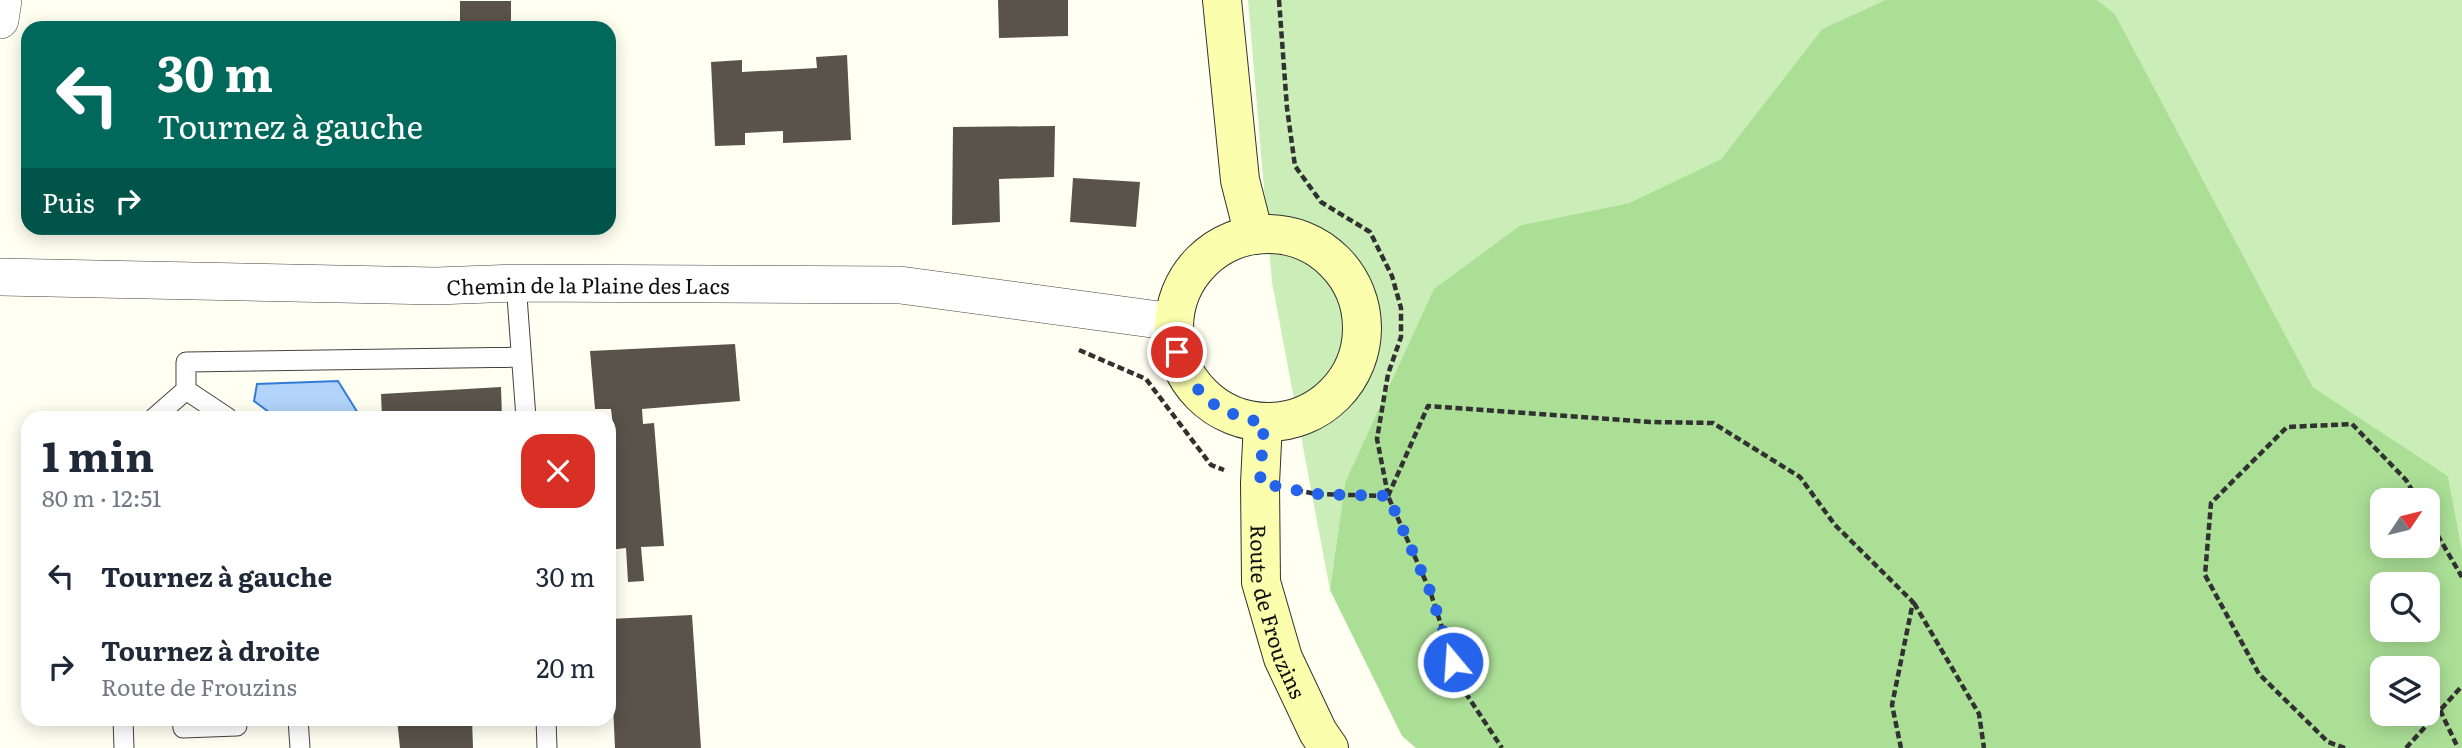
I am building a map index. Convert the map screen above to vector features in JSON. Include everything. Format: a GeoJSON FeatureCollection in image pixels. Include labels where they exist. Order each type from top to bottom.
{"type":"FeatureCollection","features":[{"type":"Feature","properties":{"kind":"main road"},"geometry":{"type":"LineString","coordinates":[[1222,0],[1240,180],[1254,234]]}},
{"type":"Feature","properties":{"kind":"main road"},"geometry":{"type":"LineString","coordinates":[[1254,234],[1285,235],[1315,246],[1340,266],[1356,293],[1363,324],[1359,355],[1345,383],[1323,406],[1295,419],[1264,423],[1234,416],[1208,401],[1189,379],[1177,352],[1174,322],[1181,292],[1198,264],[1223,244],[1254,234]]}},
{"type":"Feature","properties":{"kind":"main road","name":"Route de Frouzins"},"geometry":{"type":"LineString","coordinates":[[1264,423],[1260,483],[1261,582],[1283,658],[1318,733],[1329,748]]}},
{"type":"Feature","properties":{"kind":"street"},"geometry":{"type":"LineString","coordinates":[[0,20],[3,0]]}},
{"type":"Feature","properties":{"kind":"street","name":"Chemin de la Plaine des Lacs"},"geometry":{"type":"LineString","coordinates":[[0,277],[436,286],[900,285],[1174,322]]}},
{"type":"Feature","properties":{"kind":"lane"},"geometry":{"type":"LineString","coordinates":[[516,284],[525,411]]}},
{"type":"Feature","properties":{"kind":"lane"},"geometry":{"type":"LineString","coordinates":[[162,411],[186,390],[186,362],[521,357]]}},
{"type":"Feature","properties":{"kind":"lane"},"geometry":{"type":"LineString","coordinates":[[186,390],[216,411]]}},
{"type":"Feature","properties":{"kind":"lane"},"geometry":{"type":"LineString","coordinates":[[123,726],[124,748]]}},
{"type":"Feature","properties":{"kind":"lane"},"geometry":{"type":"LineString","coordinates":[[183,726],[237,726]]}},
{"type":"Feature","properties":{"kind":"lane"},"geometry":{"type":"LineString","coordinates":[[298,726],[300,748]]}},
{"type":"Feature","properties":{"kind":"lane"},"geometry":{"type":"LineString","coordinates":[[546,726],[547,748]]}},
{"type":"Feature","properties":{"kind":"path"},"geometry":{"type":"LineString","coordinates":[[1279,0],[1287,108],[1296,166],[1321,202],[1370,232],[1392,276],[1401,308],[1401,337],[1388,374],[1377,439],[1388,496],[1430,591],[1461,686],[1502,748]]}},
{"type":"Feature","properties":{"kind":"path"},"geometry":{"type":"LineString","coordinates":[[1069,345],[1146,379],[1212,465],[1260,483],[1316,494],[1388,496]]}},
{"type":"Feature","properties":{"kind":"path"},"geometry":{"type":"LineString","coordinates":[[1388,496],[1428,406],[1650,422],[1713,423],[1800,477],[1835,525],[1913,602],[1979,714],[1984,748]]}},
{"type":"Feature","properties":{"kind":"path"},"geometry":{"type":"LineString","coordinates":[[2345,748],[2328,742],[2259,674],[2205,575],[2211,503],[2287,428],[2352,424],[2411,488]]}},
{"type":"Feature","properties":{"kind":"path"},"geometry":{"type":"LineString","coordinates":[[2440,539],[2462,577]]}},
{"type":"Feature","properties":{"kind":"path"},"geometry":{"type":"LineString","coordinates":[[1901,748],[1892,705],[1913,602]]}},
{"type":"Feature","properties":{"kind":"path"},"geometry":{"type":"LineString","coordinates":[[2458,748],[2440,710],[2462,686]]}},
{"type":"Feature","properties":{"kind":"path"},"geometry":{"type":"LineString","coordinates":[[2406,748],[2426,726]]}},
{"type":"Feature","properties":{"kind":"green space"},"geometry":{"type":"Polygon","coordinates":[[[1248,0],[1885,0],[1822,29],[1721,159],[1629,203],[1521,225],[1345,483],[1330,590],[1272,282],[1248,0]]]}},
{"type":"Feature","properties":{"kind":"green space"},"geometry":{"type":"Polygon","coordinates":[[[1885,0],[2097,0],[2115,14],[2313,387],[2448,476],[2462,550],[2462,748],[1416,748],[1402,736],[1330,590],[1345,483],[1434,289],[1521,225],[1629,203],[1721,159],[1822,29],[1885,0]]]}},
{"type":"Feature","properties":{"kind":"green space"},"geometry":{"type":"Polygon","coordinates":[[[2097,0],[2462,0],[2462,550],[2448,476],[2313,387],[2115,14],[2097,0]]]}},
{"type":"Feature","properties":{"kind":"water"},"geometry":{"type":"Polygon","coordinates":[[[338,381],[357,411],[268,411],[254,401],[257,384],[338,381]]]}},
{"type":"Feature","properties":{"kind":"building"},"geometry":{"type":"Polygon","coordinates":[[[998,0],[1068,0],[1068,36],[999,38],[998,0]]]}},
{"type":"Feature","properties":{"kind":"building"},"geometry":{"type":"Polygon","coordinates":[[[460,1],[511,1],[511,21],[460,21],[460,1]]]}},
{"type":"Feature","properties":{"kind":"building"},"geometry":{"type":"Polygon","coordinates":[[[847,55],[851,140],[783,143],[783,131],[745,133],[745,145],[715,146],[711,62],[742,60],[742,72],[817,68],[816,57],[847,55]]]}},
{"type":"Feature","properties":{"kind":"building"},"geometry":{"type":"Polygon","coordinates":[[[1055,126],[1054,177],[999,179],[1000,222],[952,225],[953,127],[1055,126]]]}},
{"type":"Feature","properties":{"kind":"building"},"geometry":{"type":"Polygon","coordinates":[[[1073,178],[1140,182],[1136,227],[1070,222],[1073,178]]]}},
{"type":"Feature","properties":{"kind":"building"},"geometry":{"type":"Polygon","coordinates":[[[735,344],[740,401],[642,409],[643,424],[654,423],[664,546],[641,547],[644,581],[628,582],[626,548],[616,549],[616,411],[595,409],[590,351],[735,344]]]}},
{"type":"Feature","properties":{"kind":"building"},"geometry":{"type":"Polygon","coordinates":[[[501,387],[502,411],[382,411],[381,394],[501,387]]]}},
{"type":"Feature","properties":{"kind":"building"},"geometry":{"type":"Polygon","coordinates":[[[692,615],[701,748],[615,748],[616,619],[692,615]]]}},
{"type":"Feature","properties":{"kind":"building"},"geometry":{"type":"Polygon","coordinates":[[[398,726],[472,726],[473,748],[400,748],[398,726]]]}},
{"type":"Feature","properties":{"kind":"route"},"geometry":{"type":"LineString","coordinates":[[1177,352],[1189,379],[1208,401],[1234,416],[1264,423],[1260,483],[1316,494],[1388,496],[1430,591],[1453,662]]}}]}
